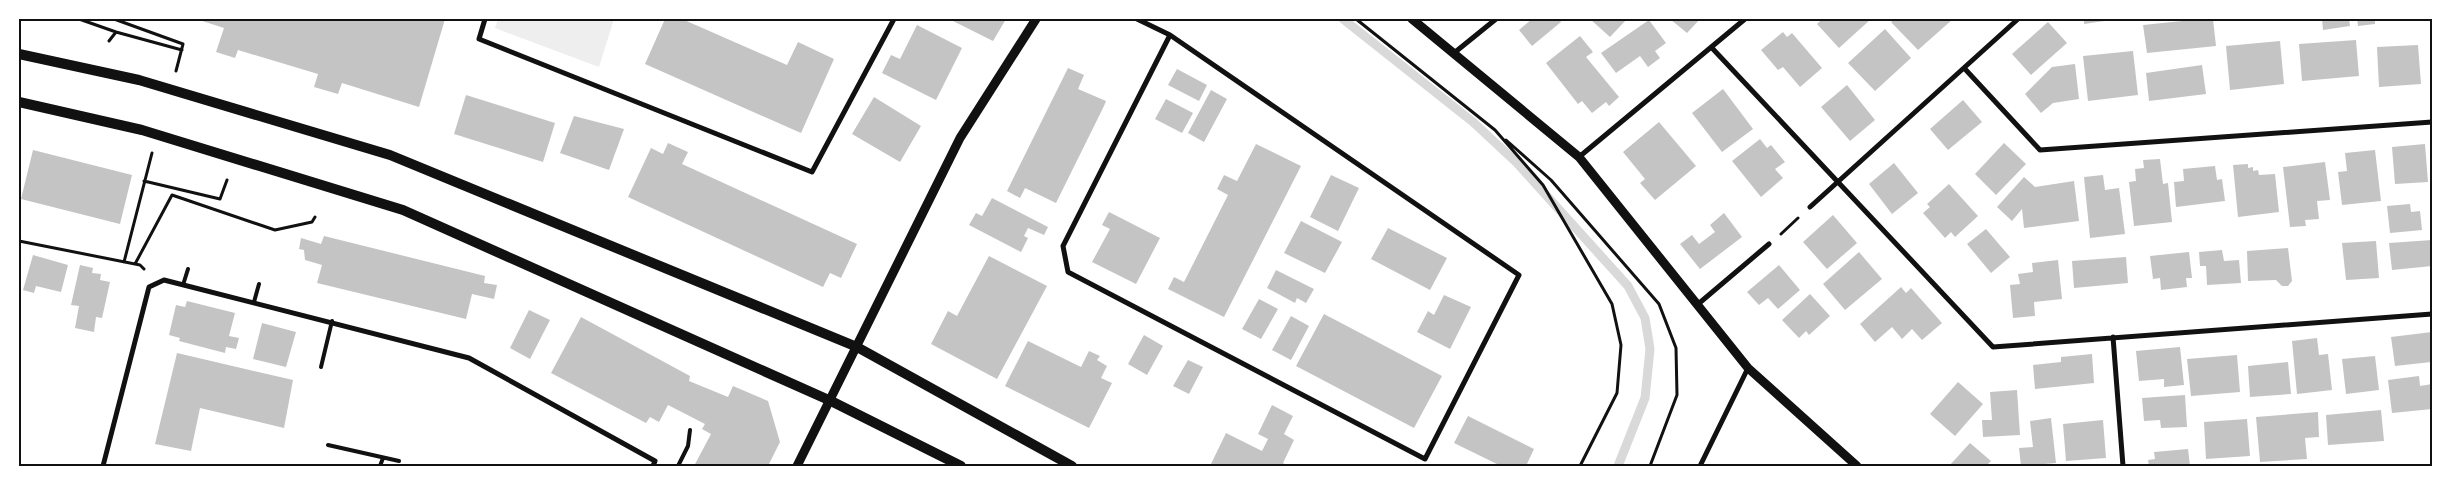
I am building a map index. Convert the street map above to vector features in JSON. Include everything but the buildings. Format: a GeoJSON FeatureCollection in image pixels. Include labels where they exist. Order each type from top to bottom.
{"type":"FeatureCollection","features":[{"type":"Feature","properties":{"kind":"main road"},"geometry":{"type":"LineString","coordinates":[[19,54],[139,80],[390,155],[857,347],[1072,466]]}},
{"type":"Feature","properties":{"kind":"main road"},"geometry":{"type":"LineString","coordinates":[[19,102],[142,130],[403,210],[831,401],[961,466]]}},
{"type":"Feature","properties":{"kind":"street"},"geometry":{"type":"LineString","coordinates":[[485,19],[480,39],[812,172],[894,19]]}},
{"type":"Feature","properties":{"kind":"street"},"geometry":{"type":"LineString","coordinates":[[797,466],[831,401],[960,138],[1036,19]]}},
{"type":"Feature","properties":{"kind":"street"},"geometry":{"type":"LineString","coordinates":[[1137,19],[1170,35],[1519,275],[1426,459],[1068,272],[1063,246],[1170,35]]}},
{"type":"Feature","properties":{"kind":"street"},"geometry":{"type":"LineString","coordinates":[[1412,19],[1579,157],[1748,368],[1857,466]]}},
{"type":"Feature","properties":{"kind":"street"},"geometry":{"type":"LineString","coordinates":[[1454,53],[1496,19]]}},
{"type":"Feature","properties":{"kind":"street"},"geometry":{"type":"LineString","coordinates":[[1579,157],[1745,19]]}},
{"type":"Feature","properties":{"kind":"street"},"geometry":{"type":"LineString","coordinates":[[1810,207],[1965,69],[2018,19]]}},
{"type":"Feature","properties":{"kind":"street"},"geometry":{"type":"LineString","coordinates":[[1712,48],[1993,346],[2432,314]]}},
{"type":"Feature","properties":{"kind":"street"},"geometry":{"type":"LineString","coordinates":[[1965,69],[2040,150],[2432,122]]}},
{"type":"Feature","properties":{"kind":"street"},"geometry":{"type":"LineString","coordinates":[[1697,305],[1769,244]]}},
{"type":"Feature","properties":{"kind":"street"},"geometry":{"type":"LineString","coordinates":[[105,466],[148,287],[164,280],[332,321],[469,358],[655,461],[653,466]]}},
{"type":"Feature","properties":{"kind":"street"},"geometry":{"type":"LineString","coordinates":[[2113,337],[2123,466]]}},
{"type":"Feature","properties":{"kind":"street"},"geometry":{"type":"LineString","coordinates":[[1700,466],[1748,368]]}},
{"type":"Feature","properties":{"kind":"lane"},"geometry":{"type":"LineString","coordinates":[[183,285],[188,269]]}},
{"type":"Feature","properties":{"kind":"lane"},"geometry":{"type":"LineString","coordinates":[[254,302],[258,284]]}},
{"type":"Feature","properties":{"kind":"lane"},"geometry":{"type":"LineString","coordinates":[[321,367],[332,321]]}},
{"type":"Feature","properties":{"kind":"lane"},"geometry":{"type":"LineString","coordinates":[[678,466],[688,446],[690,430]]}},
{"type":"Feature","properties":{"kind":"lane"},"geometry":{"type":"LineString","coordinates":[[328,445],[399,462]]}},
{"type":"Feature","properties":{"kind":"lane"},"geometry":{"type":"LineString","coordinates":[[380,466],[383,458]]}},
{"type":"Feature","properties":{"kind":"path"},"geometry":{"type":"LineString","coordinates":[[79,19],[116,32],[182,50]]}},
{"type":"Feature","properties":{"kind":"path"},"geometry":{"type":"LineString","coordinates":[[114,19],[183,44],[181,55]]}},
{"type":"Feature","properties":{"kind":"path"},"geometry":{"type":"LineString","coordinates":[[1356,19],[1495,130],[1550,180],[1660,304],[1676,348],[1677,395],[1650,466]]}},
{"type":"Feature","properties":{"kind":"path"},"geometry":{"type":"LineString","coordinates":[[109,41],[116,32]]}},
{"type":"Feature","properties":{"kind":"path"},"geometry":{"type":"LineString","coordinates":[[1495,130],[1543,185],[1612,304],[1621,345],[1617,393],[1580,466]]}},
{"type":"Feature","properties":{"kind":"path"},"geometry":{"type":"LineString","coordinates":[[124,262],[145,179],[182,190],[220,198],[227,180]]}},
{"type":"Feature","properties":{"kind":"path"},"geometry":{"type":"LineString","coordinates":[[180,198],[182,190]]}},
{"type":"Feature","properties":{"kind":"path"},"geometry":{"type":"LineString","coordinates":[[135,264],[172,195],[275,230],[312,222],[315,217]]}},
{"type":"Feature","properties":{"kind":"path"},"geometry":{"type":"LineString","coordinates":[[1769,244],[1810,207]]}},
{"type":"Feature","properties":{"kind":"path"},"geometry":{"type":"LineString","coordinates":[[19,241],[140,265],[156,284]]}},
{"type":"Feature","properties":{"kind":"shaded area"},"geometry":{"type":"Polygon","coordinates":[[[498,19],[614,19],[599,67],[495,28],[498,19]]]}},
{"type":"Feature","properties":{"kind":"waterway"},"geometry":{"type":"LineString","coordinates":[[1343,19],[1473,122],[1517,163],[1628,286],[1645,318],[1650,349],[1645,398],[1618,466]]}}]}
